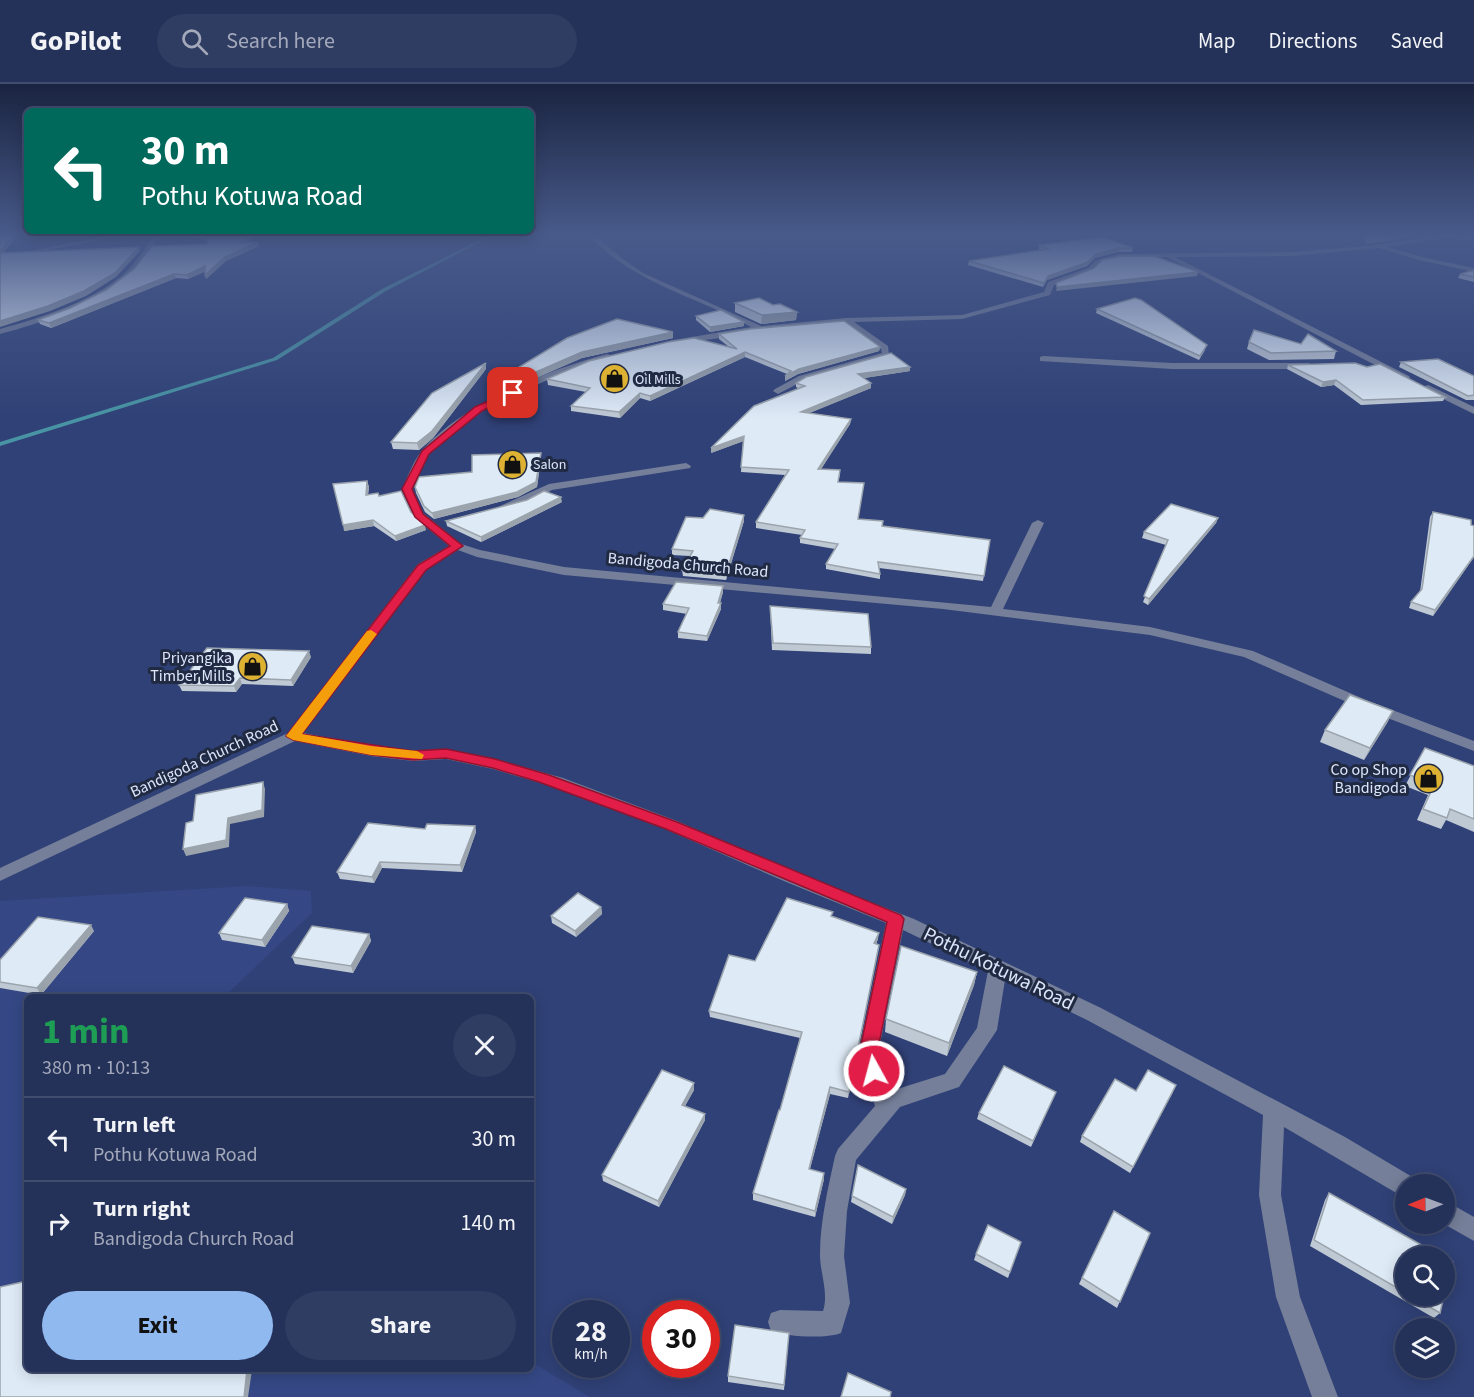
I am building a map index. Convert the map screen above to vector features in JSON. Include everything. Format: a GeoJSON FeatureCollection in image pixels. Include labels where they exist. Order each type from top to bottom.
{"type":"FeatureCollection","features":[{"type":"Feature","properties":{"kind":"street"},"geometry":{"type":"LineString","coordinates":[[0,332],[31,323],[97,295]]}},
{"type":"Feature","properties":{"kind":"street"},"geometry":{"type":"LineString","coordinates":[[690,295],[729,312],[760,329]]}},
{"type":"Feature","properties":{"kind":"street"},"geometry":{"type":"LineString","coordinates":[[668,343],[760,329],[846,320],[962,316],[1040,295]]}},
{"type":"Feature","properties":{"kind":"street"},"geometry":{"type":"LineString","coordinates":[[1244,295],[1474,411]]}},
{"type":"Feature","properties":{"kind":"street"},"geometry":{"type":"LineString","coordinates":[[778,391],[802,378],[886,354],[885,348],[846,320]]}},
{"type":"Feature","properties":{"kind":"street"},"geometry":{"type":"LineString","coordinates":[[457,546],[436,524],[418,515],[407,489],[425,453],[478,409],[586,362],[616,355]]}},
{"type":"Feature","properties":{"kind":"street"},"geometry":{"type":"LineString","coordinates":[[1043,358],[1172,366],[1315,366]]}},
{"type":"Feature","properties":{"kind":"street"},"geometry":{"type":"LineString","coordinates":[[1351,363],[1375,362]]}},
{"type":"Feature","properties":{"kind":"street"},"geometry":{"type":"LineString","coordinates":[[496,509],[523,501],[549,487],[686,466]]}},
{"type":"Feature","properties":{"kind":"street"},"geometry":{"type":"LineString","coordinates":[[996,611],[1038,523]]}},
{"type":"Feature","properties":{"kind":"street","name":"Bandigoda Church Road"},"geometry":{"type":"LineString","coordinates":[[0,875],[293,736],[422,567],[457,546],[477,553],[564,571],[996,611],[1150,630],[1248,654],[1361,703],[1474,746]]}},
{"type":"Feature","properties":{"kind":"street","name":"Pothu Kotuwa Road"},"geometry":{"type":"LineString","coordinates":[[293,736],[402,754],[446,754],[495,764],[534,775],[671,825],[896,919],[1094,1014],[1337,1144],[1395,1179]]}},
{"type":"Feature","properties":{"kind":"street"},"geometry":{"type":"LineString","coordinates":[[885,1106],[868,1054],[896,919]]}},
{"type":"Feature","properties":{"kind":"street"},"geometry":{"type":"LineString","coordinates":[[780,1322],[832,1324],[838,1303],[832,1257],[835,1211],[846,1156],[885,1106],[893,1100],[952,1081],[987,1030],[998,968]]}},
{"type":"Feature","properties":{"kind":"street"},"geometry":{"type":"LineString","coordinates":[[1274,1110],[1270,1195],[1288,1297],[1324,1397]]}},
{"type":"Feature","properties":{"kind":"street"},"geometry":{"type":"LineString","coordinates":[[1455,1218],[1474,1230]]}},
{"type":"Feature","properties":{"kind":"shaded area"},"geometry":{"type":"Polygon","coordinates":[[[248,886],[311,891],[312,913],[227,994],[24,994],[24,1372],[534,1372],[534,1364],[552,1374],[552,1378],[558,1378],[590,1397],[0,1397],[0,901],[248,886]]]}},
{"type":"Feature","properties":{"kind":"building"},"geometry":{"type":"Polygon","coordinates":[[[0,295],[74,295],[48,306],[0,321],[0,295]]]}},
{"type":"Feature","properties":{"kind":"building"},"geometry":{"type":"Polygon","coordinates":[[[95,295],[120,295],[49,323],[38,320],[95,295]]]}},
{"type":"Feature","properties":{"kind":"building"},"geometry":{"type":"Polygon","coordinates":[[[759,298],[797,312],[762,315],[735,303],[759,298]]]}},
{"type":"Feature","properties":{"kind":"building"},"geometry":{"type":"Polygon","coordinates":[[[1135,298],[1207,345],[1200,356],[1097,309],[1135,298]]]}},
{"type":"Feature","properties":{"kind":"building"},"geometry":{"type":"Polygon","coordinates":[[[721,310],[744,322],[710,327],[696,316],[721,310]]]}},
{"type":"Feature","properties":{"kind":"building"},"geometry":{"type":"Polygon","coordinates":[[[617,319],[673,332],[582,352],[529,375],[511,372],[567,338],[617,319]]]}},
{"type":"Feature","properties":{"kind":"building"},"geometry":{"type":"Polygon","coordinates":[[[844,321],[880,347],[799,369],[785,376],[791,371],[745,352],[650,396],[640,393],[619,412],[571,406],[590,388],[547,379],[589,361],[668,342],[694,338],[737,349],[719,334],[844,321]]]}},
{"type":"Feature","properties":{"kind":"building"},"geometry":{"type":"Polygon","coordinates":[[[1254,330],[1301,344],[1308,334],[1336,351],[1271,353],[1249,342],[1254,330]]]}},
{"type":"Feature","properties":{"kind":"building"},"geometry":{"type":"Polygon","coordinates":[[[891,353],[910,367],[858,374],[871,383],[801,412],[851,419],[818,469],[840,470],[838,482],[864,483],[858,519],[883,521],[882,526],[990,540],[984,576],[878,562],[880,574],[826,564],[838,544],[800,538],[805,530],[756,522],[789,470],[741,467],[744,436],[711,448],[754,406],[805,386],[796,383],[806,377],[891,353]]]}},
{"type":"Feature","properties":{"kind":"building"},"geometry":{"type":"Polygon","coordinates":[[[1438,359],[1474,376],[1474,395],[1468,396],[1401,362],[1438,359]]]}},
{"type":"Feature","properties":{"kind":"building"},"geometry":{"type":"Polygon","coordinates":[[[486,363],[432,431],[417,443],[391,442],[432,393],[486,363]]]}},
{"type":"Feature","properties":{"kind":"building"},"geometry":{"type":"Polygon","coordinates":[[[1355,363],[1367,367],[1380,364],[1445,397],[1363,400],[1336,380],[1323,382],[1288,365],[1355,363]]]}},
{"type":"Feature","properties":{"kind":"building"},"geometry":{"type":"Polygon","coordinates":[[[541,453],[536,482],[517,492],[432,513],[424,506],[415,487],[419,477],[472,472],[472,455],[541,453]]]}},
{"type":"Feature","properties":{"kind":"building"},"geometry":{"type":"Polygon","coordinates":[[[367,481],[366,495],[378,493],[379,496],[401,491],[411,512],[425,525],[395,536],[373,520],[343,525],[333,484],[367,481]]]}},
{"type":"Feature","properties":{"kind":"building"},"geometry":{"type":"Polygon","coordinates":[[[544,491],[561,497],[481,537],[446,521],[527,500],[544,491]]]}},
{"type":"Feature","properties":{"kind":"building"},"geometry":{"type":"Polygon","coordinates":[[[1171,504],[1218,518],[1149,599],[1144,596],[1168,540],[1144,532],[1171,504]]]}},
{"type":"Feature","properties":{"kind":"building"},"geometry":{"type":"Polygon","coordinates":[[[710,509],[744,515],[726,574],[682,570],[693,551],[672,549],[686,517],[703,518],[710,509]]]}},
{"type":"Feature","properties":{"kind":"building"},"geometry":{"type":"Polygon","coordinates":[[[1433,512],[1471,520],[1471,525],[1474,526],[1474,556],[1435,610],[1411,602],[1422,589],[1433,512]]]}},
{"type":"Feature","properties":{"kind":"building"},"geometry":{"type":"Polygon","coordinates":[[[676,582],[723,586],[718,603],[721,603],[707,636],[678,632],[689,608],[663,604],[676,582]]]}},
{"type":"Feature","properties":{"kind":"building"},"geometry":{"type":"Polygon","coordinates":[[[770,606],[868,614],[871,647],[773,643],[770,606]]]}},
{"type":"Feature","properties":{"kind":"building","name":"Priyangika Timber Mills"},"geometry":{"type":"Polygon","coordinates":[[[207,648],[309,651],[291,680],[240,678],[234,686],[179,685],[207,648]]]}},
{"type":"Feature","properties":{"kind":"building"},"geometry":{"type":"Polygon","coordinates":[[[1350,695],[1393,711],[1370,748],[1325,730],[1350,695]]]}},
{"type":"Feature","properties":{"kind":"building"},"geometry":{"type":"Polygon","coordinates":[[[1425,748],[1474,766],[1474,819],[1450,809],[1447,818],[1423,809],[1434,785],[1410,775],[1425,748]]]}},
{"type":"Feature","properties":{"kind":"building"},"geometry":{"type":"Polygon","coordinates":[[[263,782],[262,810],[228,818],[226,840],[183,849],[186,823],[193,821],[196,795],[263,782]]]}},
{"type":"Feature","properties":{"kind":"building"},"geometry":{"type":"Polygon","coordinates":[[[368,823],[425,829],[427,824],[475,826],[460,865],[380,862],[372,877],[337,872],[368,823]]]}},
{"type":"Feature","properties":{"kind":"building"},"geometry":{"type":"Polygon","coordinates":[[[578,893],[601,907],[575,931],[551,916],[578,893]]]}},
{"type":"Feature","properties":{"kind":"building"},"geometry":{"type":"Polygon","coordinates":[[[245,898],[287,904],[262,940],[219,933],[245,898]]]}},
{"type":"Feature","properties":{"kind":"building"},"geometry":{"type":"Polygon","coordinates":[[[787,898],[833,912],[831,916],[879,933],[874,943],[879,945],[849,1092],[830,1087],[809,1169],[824,1173],[815,1211],[753,1193],[802,1032],[709,1011],[729,955],[755,961],[787,898]]]}},
{"type":"Feature","properties":{"kind":"building"},"geometry":{"type":"Polygon","coordinates":[[[38,917],[91,925],[37,988],[0,982],[0,960],[38,917]]]}},
{"type":"Feature","properties":{"kind":"building"},"geometry":{"type":"Polygon","coordinates":[[[312,926],[369,934],[351,966],[292,957],[312,926]]]}},
{"type":"Feature","properties":{"kind":"building"},"geometry":{"type":"Polygon","coordinates":[[[901,946],[977,972],[949,1043],[886,1019],[901,946]]]}},
{"type":"Feature","properties":{"kind":"building"},"geometry":{"type":"Polygon","coordinates":[[[1004,1066],[1056,1092],[1033,1141],[979,1113],[1004,1066]]]}},
{"type":"Feature","properties":{"kind":"building"},"geometry":{"type":"Polygon","coordinates":[[[662,1070],[694,1083],[682,1105],[705,1114],[658,1201],[602,1175],[662,1070]]]}},
{"type":"Feature","properties":{"kind":"building"},"geometry":{"type":"Polygon","coordinates":[[[1148,1070],[1176,1085],[1133,1167],[1082,1136],[1115,1079],[1136,1091],[1148,1070]]]}},
{"type":"Feature","properties":{"kind":"building"},"geometry":{"type":"Polygon","coordinates":[[[858,1165],[906,1189],[893,1217],[852,1196],[858,1165]]]}},
{"type":"Feature","properties":{"kind":"building"},"geometry":{"type":"Polygon","coordinates":[[[1329,1193],[1395,1230],[1395,1234],[1402,1234],[1423,1246],[1395,1246],[1395,1287],[1314,1240],[1329,1193]]]}},
{"type":"Feature","properties":{"kind":"building"},"geometry":{"type":"Polygon","coordinates":[[[1114,1211],[1150,1233],[1120,1302],[1082,1278],[1114,1211]]]}},
{"type":"Feature","properties":{"kind":"building"},"geometry":{"type":"Polygon","coordinates":[[[988,1225],[1021,1242],[1010,1272],[976,1254],[988,1225]]]}},
{"type":"Feature","properties":{"kind":"building"},"geometry":{"type":"Polygon","coordinates":[[[24,1282],[24,1372],[247,1372],[244,1397],[0,1397],[0,1287],[24,1282]]]}},
{"type":"Feature","properties":{"kind":"building"},"geometry":{"type":"Polygon","coordinates":[[[1428,1306],[1442,1306],[1440,1313],[1428,1306]]]}},
{"type":"Feature","properties":{"kind":"building"},"geometry":{"type":"Polygon","coordinates":[[[735,1325],[789,1333],[784,1385],[728,1376],[735,1325]]]}},
{"type":"Feature","properties":{"kind":"building"},"geometry":{"type":"Polygon","coordinates":[[[848,1373],[891,1392],[890,1397],[841,1397],[848,1373]]]}},
{"type":"Feature","properties":{"kind":"waterway"},"geometry":{"type":"LineString","coordinates":[[0,444],[275,359],[376,295]]}},
{"type":"Feature","properties":{"kind":"slow traffic"},"geometry":{"type":"LineString","coordinates":[[371,634],[293,736],[371,751],[417,755]]}},
{"type":"Feature","properties":{"kind":"place","name":"Oil Mills"},"geometry":{"type":"Point","coordinates":[614,379]}},
{"type":"Feature","properties":{"kind":"place","name":"Salon"},"geometry":{"type":"Point","coordinates":[512,464]}},
{"type":"Feature","properties":{"kind":"place","name":"Priyangika Timber Mills"},"geometry":{"type":"Point","coordinates":[253,666]}},
{"type":"Feature","properties":{"kind":"place","name":"Co op Shop Bandigoda"},"geometry":{"type":"Point","coordinates":[1428,778]}},
{"type":"Feature","properties":{"kind":"route"},"geometry":{"type":"LineString","coordinates":[[513,393],[478,409],[425,453],[407,489],[418,515],[457,546],[422,567],[293,736],[371,751],[413,756],[446,754],[495,764],[544,778],[671,825],[790,877],[896,919],[868,1054],[874,1071]]}}]}
